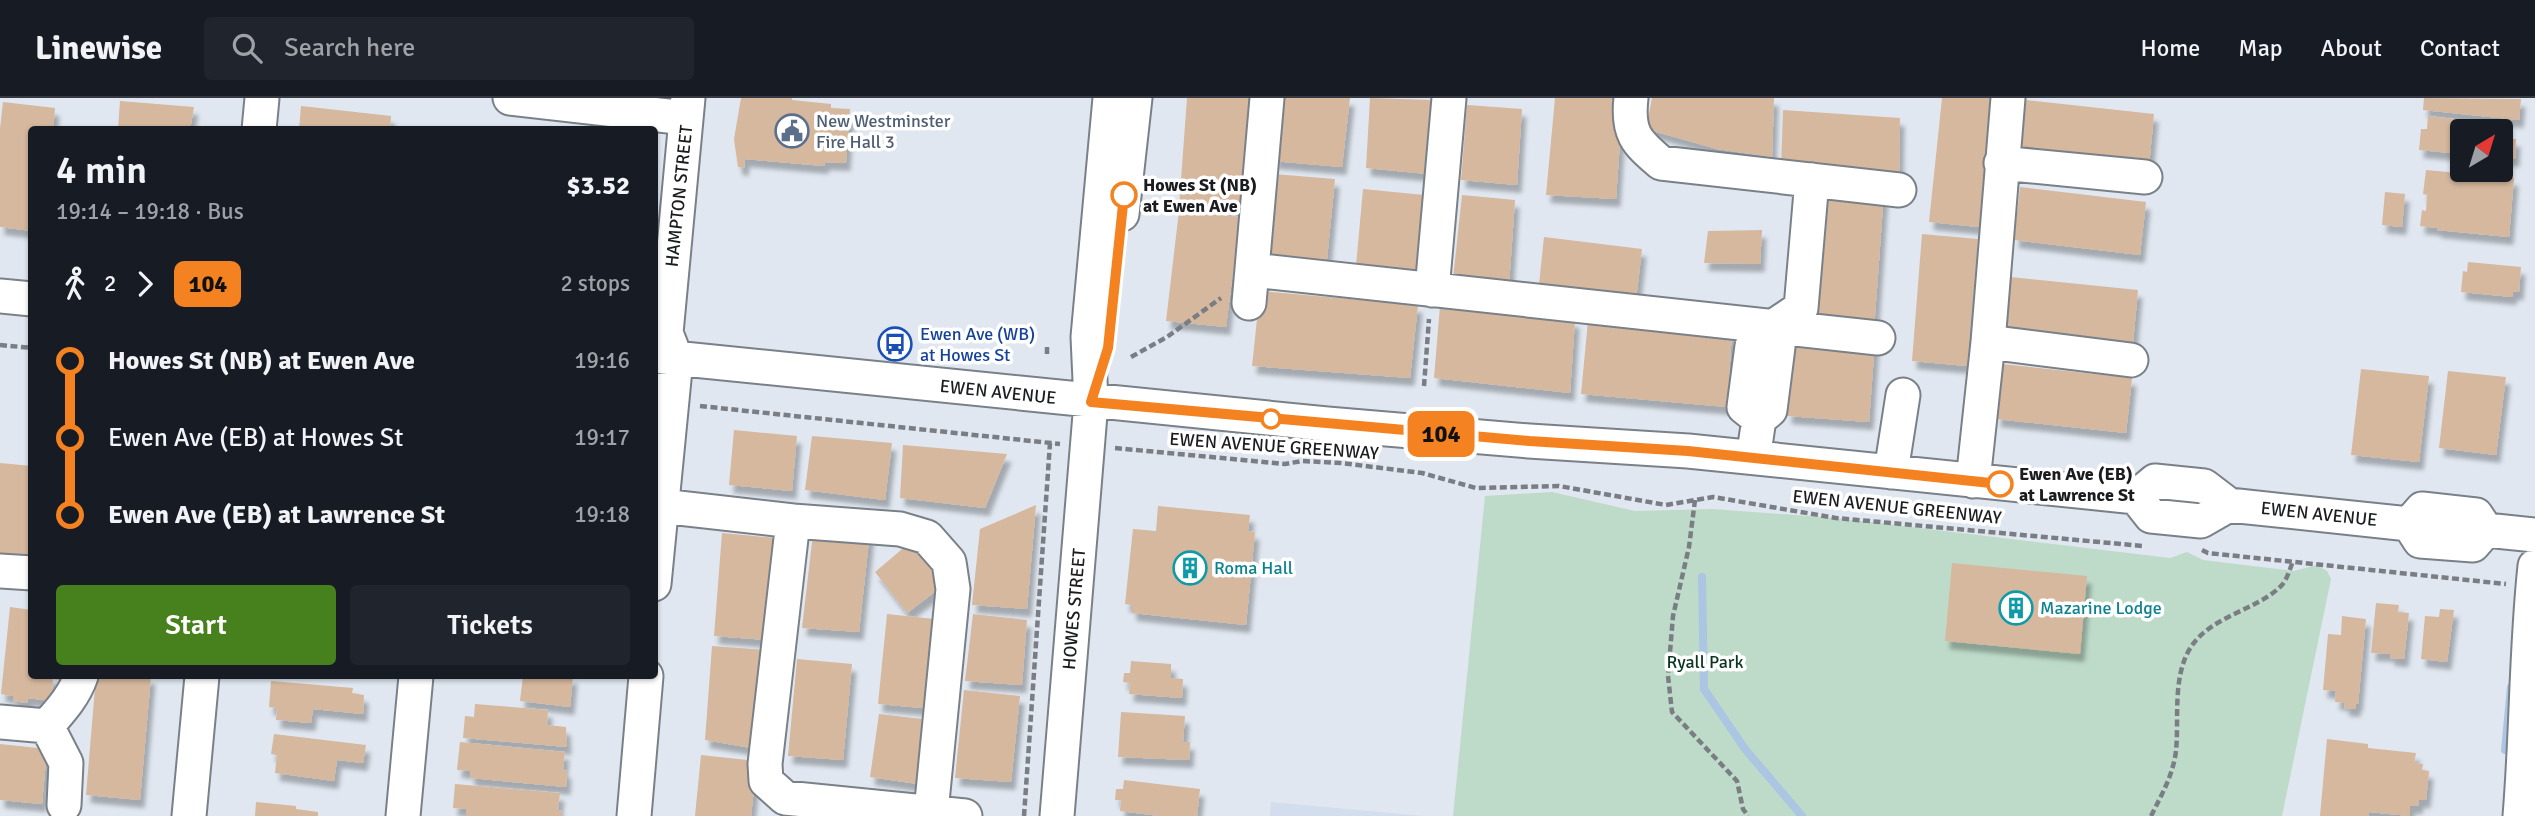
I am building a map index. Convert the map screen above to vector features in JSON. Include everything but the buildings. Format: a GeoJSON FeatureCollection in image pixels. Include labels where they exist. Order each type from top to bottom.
{"type":"FeatureCollection","features":[{"type":"Feature","properties":{"kind":"street"},"geometry":{"type":"LineString","coordinates":[[260,126],[262,98]]}},
{"type":"Feature","properties":{"kind":"street"},"geometry":{"type":"LineString","coordinates":[[510,98],[687,108]]}},
{"type":"Feature","properties":{"kind":"street","name":"HOWES STREET"},"geometry":{"type":"LineString","coordinates":[[1057,816],[1091,402],[1088,337],[1110,98]]}},
{"type":"Feature","properties":{"kind":"street","name":"HOWES STREET"},"geometry":{"type":"LineString","coordinates":[[1091,402],[1108,348],[1135,98]]}},
{"type":"Feature","properties":{"kind":"street"},"geometry":{"type":"LineString","coordinates":[[1267,98],[1251,283],[1432,290],[1767,331],[1878,338]]}},
{"type":"Feature","properties":{"kind":"street"},"geometry":{"type":"LineString","coordinates":[[1432,290],[1449,98]]}},
{"type":"Feature","properties":{"kind":"street"},"geometry":{"type":"LineString","coordinates":[[1631,98],[1629,116],[1639,145],[1661,163],[1899,190]]}},
{"type":"Feature","properties":{"kind":"street"},"geometry":{"type":"LineString","coordinates":[[1973,481],[1988,342],[2008,98]]}},
{"type":"Feature","properties":{"kind":"street","name":"HAMPTON STREET"},"geometry":{"type":"LineString","coordinates":[[658,539],[666,333],[687,108]]}},
{"type":"Feature","properties":{"kind":"street"},"geometry":{"type":"LineString","coordinates":[[2001,163],[2146,177]]}},
{"type":"Feature","properties":{"kind":"street"},"geometry":{"type":"LineString","coordinates":[[1767,331],[1801,308],[1812,180]]}},
{"type":"Feature","properties":{"kind":"street"},"geometry":{"type":"LineString","coordinates":[[0,296],[28,299]]}},
{"type":"Feature","properties":{"kind":"street"},"geometry":{"type":"LineString","coordinates":[[1752,458],[1759,419],[1770,410],[1778,347],[1767,331]]}},
{"type":"Feature","properties":{"kind":"street"},"geometry":{"type":"LineString","coordinates":[[1988,342],[2131,360]]}},
{"type":"Feature","properties":{"kind":"street","name":"EWEN AVENUE"},"geometry":{"type":"LineString","coordinates":[[665,358],[1340,426],[1688,451],[2136,497],[2151,516],[2201,521],[2229,505],[2409,524],[2420,541],[2473,545],[2486,530],[2535,535]]}},
{"type":"Feature","properties":{"kind":"street"},"geometry":{"type":"LineString","coordinates":[[1891,472],[1903,395]]}},
{"type":"Feature","properties":{"kind":"street"},"geometry":{"type":"LineString","coordinates":[[661,506],[793,521],[900,528],[927,537],[949,562],[953,589],[931,812]]}},
{"type":"Feature","properties":{"kind":"street"},"geometry":{"type":"LineString","coordinates":[[793,521],[765,764],[766,781],[785,798],[965,816]]}},
{"type":"Feature","properties":{"kind":"street"},"geometry":{"type":"LineString","coordinates":[[0,570],[28,573]]}},
{"type":"Feature","properties":{"kind":"street"},"geometry":{"type":"LineString","coordinates":[[2520,816],[2525,761],[2531,600],[2525,576]]}},
{"type":"Feature","properties":{"kind":"street"},"geometry":{"type":"LineString","coordinates":[[47,726],[66,705],[80,679]]}},
{"type":"Feature","properties":{"kind":"street"},"geometry":{"type":"LineString","coordinates":[[189,816],[202,679]]}},
{"type":"Feature","properties":{"kind":"street"},"geometry":{"type":"LineString","coordinates":[[403,816],[416,679]]}},
{"type":"Feature","properties":{"kind":"street"},"geometry":{"type":"LineString","coordinates":[[634,816],[646,679]]}},
{"type":"Feature","properties":{"kind":"street"},"geometry":{"type":"LineString","coordinates":[[0,722],[47,726]]}},
{"type":"Feature","properties":{"kind":"street"},"geometry":{"type":"LineString","coordinates":[[47,726],[66,763],[64,805]]}},
{"type":"Feature","properties":{"kind":"path"},"geometry":{"type":"LineString","coordinates":[[1131,357],[1251,283]]}},
{"type":"Feature","properties":{"kind":"path"},"geometry":{"type":"LineString","coordinates":[[1424,386],[1432,290]]}},
{"type":"Feature","properties":{"kind":"path"},"geometry":{"type":"LineString","coordinates":[[0,345],[28,348]]}},
{"type":"Feature","properties":{"kind":"path"},"geometry":{"type":"LineString","coordinates":[[1047,347],[1047,357]]}},
{"type":"Feature","properties":{"kind":"path"},"geometry":{"type":"LineString","coordinates":[[695,405],[1049,443],[1024,816]]}},
{"type":"Feature","properties":{"kind":"path","name":"EWEN AVENUE GREENWAY"},"geometry":{"type":"LineString","coordinates":[[1105,447],[1285,464],[1302,461],[1342,463],[1422,473],[1476,488],[1559,486],[1666,505],[1713,496],[1836,518],[2147,547]]}},
{"type":"Feature","properties":{"kind":"path"},"geometry":{"type":"LineString","coordinates":[[1695,500],[1689,547],[1673,616],[1668,676],[1672,712],[1737,781],[1743,809],[1748,816]]}},
{"type":"Feature","properties":{"kind":"path"},"geometry":{"type":"LineString","coordinates":[[2199,548],[2208,553],[2293,561],[2525,576]]}},
{"type":"Feature","properties":{"kind":"path"},"geometry":{"type":"LineString","coordinates":[[2151,816],[2171,775],[2176,750],[2181,672],[2187,653],[2199,639],[2226,617],[2272,594],[2284,582],[2293,561]]}},
{"type":"Feature","properties":{"kind":"shaded area"},"geometry":{"type":"Polygon","coordinates":[[[1271,802],[1423,816],[1270,816],[1271,802]]]}},
{"type":"Feature","properties":{"kind":"green space","name":"Ryall Park"},"geometry":{"type":"Polygon","coordinates":[[[1552,492],[1635,511],[1712,509],[1836,518],[2170,558],[2187,552],[2203,560],[2294,571],[2317,565],[2327,571],[2331,579],[2282,816],[1453,816],[1485,496],[1552,492]]]}},
{"type":"Feature","properties":{"kind":"waterway"},"geometry":{"type":"LineString","coordinates":[[1702,577],[1704,689],[1745,749],[1802,816]]}},
{"type":"Feature","properties":{"kind":"waterway"},"geometry":{"type":"LineString","coordinates":[[2505,750],[2511,687]]}},
{"type":"Feature","properties":{"kind":"bus line","name":"104"},"geometry":{"type":"LineString","coordinates":[[1124,195],[1108,348],[1091,402],[1529,441],[1688,451],[2000,484]]}},
{"type":"Feature","properties":{"kind":"place","name":"New Westminster Fire Hall 3"},"geometry":{"type":"Point","coordinates":[792,131]}},
{"type":"Feature","properties":{"kind":"place","name":"Howes St (NB) at Ewen Ave"},"geometry":{"type":"Point","coordinates":[1124,195]}},
{"type":"Feature","properties":{"kind":"place","name":"Ewen Ave (WB) at Howes St"},"geometry":{"type":"Point","coordinates":[895,344]}},
{"type":"Feature","properties":{"kind":"place","name":"Ewen Ave (EB) at Lawrence St"},"geometry":{"type":"Point","coordinates":[2000,484]}},
{"type":"Feature","properties":{"kind":"place","name":"Roma Hall"},"geometry":{"type":"Point","coordinates":[1190,568]}},
{"type":"Feature","properties":{"kind":"place","name":"Mazarine Lodge"},"geometry":{"type":"Point","coordinates":[2016,608]}}]}
